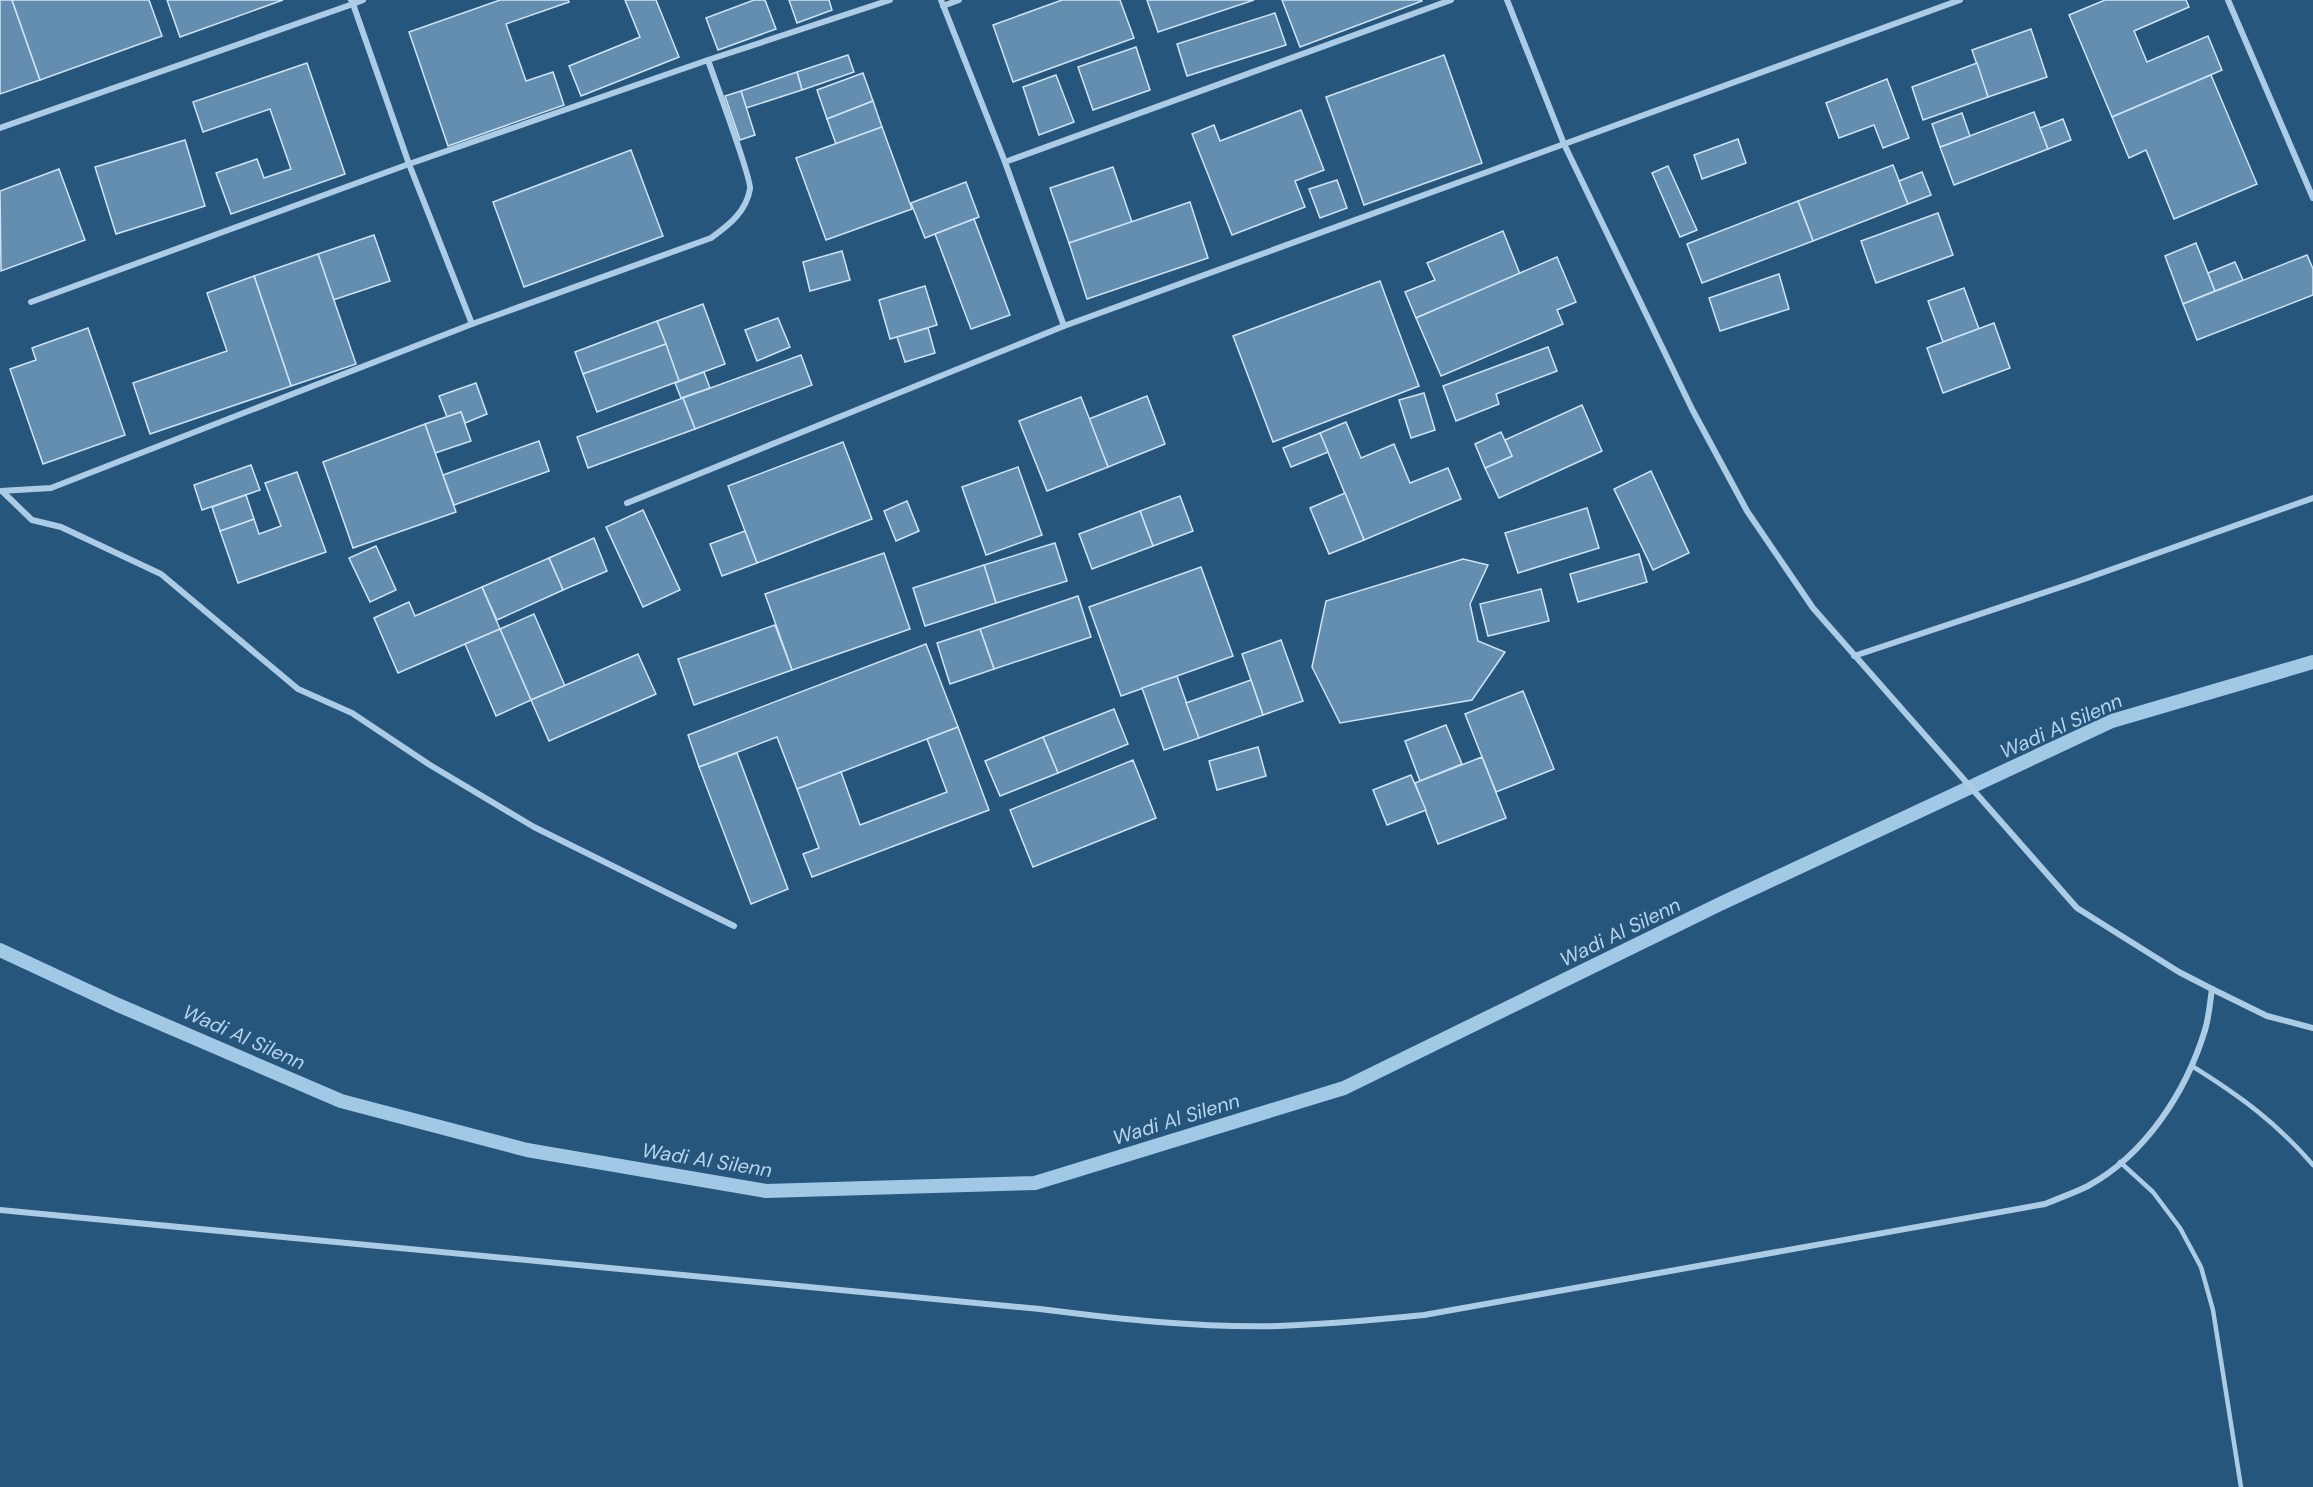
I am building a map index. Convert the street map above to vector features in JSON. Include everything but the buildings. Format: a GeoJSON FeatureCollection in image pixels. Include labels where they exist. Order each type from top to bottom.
{"type":"FeatureCollection","features":[{"type":"Feature","properties":{"kind":"street"},"geometry":{"type":"LineString","coordinates":[[0,128],[363,0]]}},
{"type":"Feature","properties":{"kind":"street"},"geometry":{"type":"LineString","coordinates":[[31,302],[410,164],[708,60],[890,0]]}},
{"type":"Feature","properties":{"kind":"street"},"geometry":{"type":"LineString","coordinates":[[959,0],[942,3],[1005,162],[1065,326]]}},
{"type":"Feature","properties":{"kind":"street"},"geometry":{"type":"LineString","coordinates":[[1005,162],[1451,0]]}},
{"type":"Feature","properties":{"kind":"street"},"geometry":{"type":"LineString","coordinates":[[1507,0],[1564,144],[1692,409],[1747,512],[1813,608],[2077,908],[2179,972],[2212,989],[2267,1016],[2313,1028]]}},
{"type":"Feature","properties":{"kind":"street"},"geometry":{"type":"LineString","coordinates":[[627,503],[1065,326],[1960,0]]}},
{"type":"Feature","properties":{"kind":"street"},"geometry":{"type":"LineString","coordinates":[[2228,0],[2313,198]]}},
{"type":"Feature","properties":{"kind":"street"},"geometry":{"type":"LineString","coordinates":[[352,2],[410,164],[472,324]]}},
{"type":"Feature","properties":{"kind":"street"},"geometry":{"type":"LineString","coordinates":[[2,492],[51,488],[472,324],[711,238],[729,226],[744,208],[751,186],[708,60]]}},
{"type":"Feature","properties":{"kind":"street"},"geometry":{"type":"LineString","coordinates":[[2,492],[32,520],[61,527],[161,574],[298,689],[352,713],[430,765],[534,827],[734,926]]}},
{"type":"Feature","properties":{"kind":"street"},"geometry":{"type":"LineString","coordinates":[[1854,656],[2032,597],[2313,498]]}},
{"type":"Feature","properties":{"kind":"street"},"geometry":{"type":"LineString","coordinates":[[0,1210],[1040,1309],[1119,1319],[1276,1326],[1350,1323],[1424,1315],[2045,1204],[2088,1185],[2120,1162],[2150,1134],[2174,1101],[2192,1066],[2205,1028],[2212,989]]}},
{"type":"Feature","properties":{"kind":"lane"},"geometry":{"type":"LineString","coordinates":[[2192,1066],[2245,1100],[2292,1141],[2313,1166]]}},
{"type":"Feature","properties":{"kind":"lane"},"geometry":{"type":"LineString","coordinates":[[2120,1162],[2153,1192],[2174,1219],[2200,1268],[2213,1310],[2241,1487]]}},
{"type":"Feature","properties":{"kind":"waterway","name":"Wadi Al Silenn"},"geometry":{"type":"LineString","coordinates":[[0,950],[118,1005],[341,1101],[527,1150],[766,1191],[1035,1183],[1344,1088],[1720,904],[2112,721],[2313,662]]}}]}
